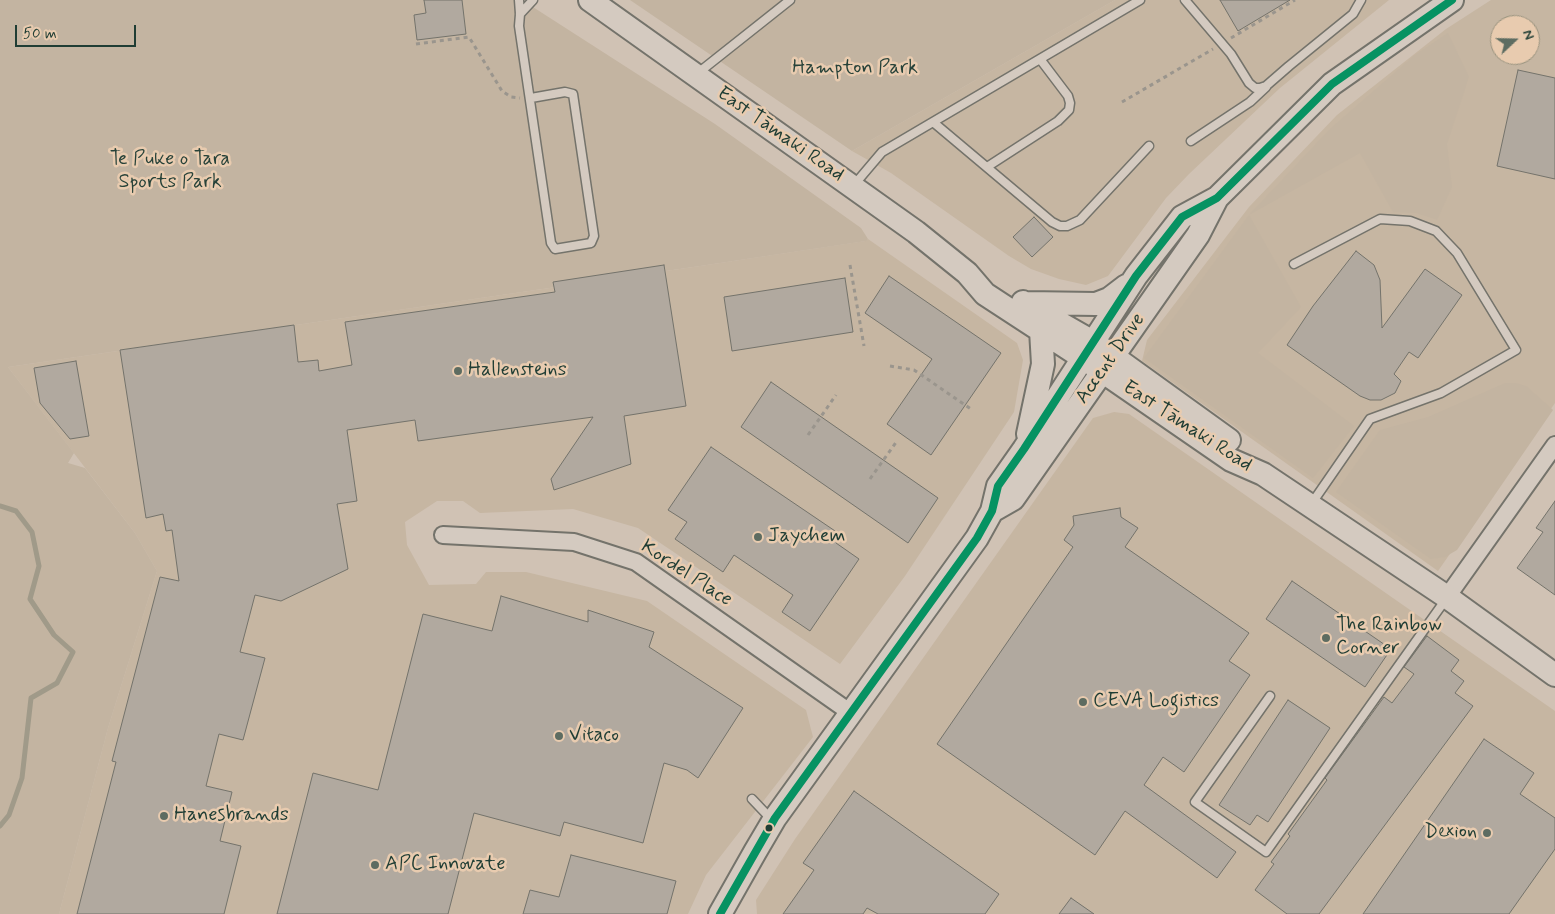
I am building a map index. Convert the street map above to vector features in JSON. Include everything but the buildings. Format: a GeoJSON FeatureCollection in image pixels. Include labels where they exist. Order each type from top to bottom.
{"type":"FeatureCollection","features":[{"type":"Feature","properties":{"kind":"main road","name":"East Tāmaki Road"},"geometry":{"type":"LineString","coordinates":[[590,0],[916,232],[967,274],[985,294],[1041,330],[1088,350]]}},
{"type":"Feature","properties":{"kind":"main road","name":"Accent Drive"},"geometry":{"type":"LineString","coordinates":[[992,511],[1013,499],[1198,235],[1218,198],[1332,84],[1452,0]]}},
{"type":"Feature","properties":{"kind":"main road","name":"Accent Drive"},"geometry":{"type":"LineString","coordinates":[[720,914],[773,822],[977,538],[992,511],[998,486],[1136,276],[1182,217],[1218,198]]}},
{"type":"Feature","properties":{"kind":"main road","name":"East Tāmaki Road"},"geometry":{"type":"LineString","coordinates":[[967,274],[994,282],[1107,364],[1239,448],[1263,474],[1447,597],[1555,675]]}},
{"type":"Feature","properties":{"kind":"main road"},"geometry":{"type":"LineString","coordinates":[[1025,303],[1096,304],[1122,291],[1136,276]]}},
{"type":"Feature","properties":{"kind":"main road"},"geometry":{"type":"LineString","coordinates":[[1024,449],[1044,364],[1041,330]]}},
{"type":"Feature","properties":{"kind":"street"},"geometry":{"type":"LineString","coordinates":[[1447,597],[1555,445]]}},
{"type":"Feature","properties":{"kind":"street","name":"Kordel Place"},"geometry":{"type":"LineString","coordinates":[[443,535],[574,542],[636,562],[851,713]]}},
{"type":"Feature","properties":{"kind":"lane"},"geometry":{"type":"LineString","coordinates":[[519,0],[519,26],[552,246],[555,249],[559,249],[591,243],[594,240],[594,236],[573,94],[565,92],[531,98]]}},
{"type":"Feature","properties":{"kind":"lane"},"geometry":{"type":"LineString","coordinates":[[520,14],[533,0]]}},
{"type":"Feature","properties":{"kind":"lane"},"geometry":{"type":"LineString","coordinates":[[696,75],[790,0]]}},
{"type":"Feature","properties":{"kind":"lane"},"geometry":{"type":"LineString","coordinates":[[852,187],[882,152],[1140,0]]}},
{"type":"Feature","properties":{"kind":"lane"},"geometry":{"type":"LineString","coordinates":[[1185,0],[1231,54],[1249,83],[1255,88],[1266,86]]}},
{"type":"Feature","properties":{"kind":"lane"},"geometry":{"type":"LineString","coordinates":[[1191,141],[1250,102],[1288,66],[1353,14],[1361,0]]}},
{"type":"Feature","properties":{"kind":"lane"},"geometry":{"type":"LineString","coordinates":[[987,167],[1058,121],[1069,110],[1068,96],[1040,59]]}},
{"type":"Feature","properties":{"kind":"lane"},"geometry":{"type":"LineString","coordinates":[[933,122],[1052,222],[1060,226],[1067,226],[1085,216],[1149,146]]}},
{"type":"Feature","properties":{"kind":"lane"},"geometry":{"type":"LineString","coordinates":[[1294,264],[1380,219],[1410,221],[1436,231],[1456,253],[1516,350],[1441,393],[1370,419],[1310,506]]}},
{"type":"Feature","properties":{"kind":"lane"},"geometry":{"type":"LineString","coordinates":[[1270,696],[1195,802],[1266,852],[1447,597]]}},
{"type":"Feature","properties":{"kind":"lane"},"geometry":{"type":"LineString","coordinates":[[752,799],[773,822]]}},
{"type":"Feature","properties":{"kind":"path"},"geometry":{"type":"LineString","coordinates":[[416,44],[469,37],[502,91],[511,97],[531,98]]}},
{"type":"Feature","properties":{"kind":"path"},"geometry":{"type":"LineString","coordinates":[[1122,102],[1134,95]]}},
{"type":"Feature","properties":{"kind":"path"},"geometry":{"type":"LineString","coordinates":[[850,265],[864,346]]}},
{"type":"Feature","properties":{"kind":"path"},"geometry":{"type":"LineString","coordinates":[[890,366],[914,370],[971,408]]}},
{"type":"Feature","properties":{"kind":"path"},"geometry":{"type":"LineString","coordinates":[[808,435],[836,395]]}},
{"type":"Feature","properties":{"kind":"path"},"geometry":{"type":"LineString","coordinates":[[870,479],[897,441]]}},
{"type":"Feature","properties":{"kind":"shaded area"},"geometry":{"type":"Polygon","coordinates":[[[1115,0],[1389,0],[1280,88],[1166,198],[1108,276],[1086,285],[1059,279],[1031,269],[1009,256],[891,173],[852,151],[1115,0]]]}},
{"type":"Feature","properties":{"kind":"shaded area"},"geometry":{"type":"Polygon","coordinates":[[[1491,0],[1555,0],[1555,403],[1438,571],[1142,361],[1147,340],[1249,207],[1337,115],[1446,29],[1491,0]]]}},
{"type":"Feature","properties":{"kind":"shaded area"},"geometry":{"type":"Polygon","coordinates":[[[868,239],[1017,343],[1023,360],[1014,412],[905,576],[840,664],[638,528],[573,509],[480,513],[463,501],[437,501],[405,522],[407,545],[429,585],[476,584],[486,572],[526,572],[647,601],[806,710],[813,737],[706,875],[688,914],[59,914],[108,728],[157,571],[135,533],[8,367],[700,266],[868,239]]]}},
{"type":"Feature","properties":{"kind":"shaded area"},"geometry":{"type":"Polygon","coordinates":[[[1114,412],[1129,414],[1555,711],[1555,914],[757,914],[756,900],[795,839],[1093,418],[1114,412]]]}},
{"type":"Feature","properties":{"kind":"green space","name":"Te Puke o Tara Sports Park"},"geometry":{"type":"Polygon","coordinates":[[[0,0],[522,0],[715,124],[861,228],[868,239],[866,241],[700,266],[8,367],[74,453],[68,463],[85,468],[135,533],[157,571],[108,728],[59,914],[0,914],[0,0]]]}},
{"type":"Feature","properties":{"kind":"green space","name":"Hampton Park"},"geometry":{"type":"Polygon","coordinates":[[[630,0],[1115,0],[852,151],[630,0]]]}},
{"type":"Feature","properties":{"kind":"green space"},"geometry":{"type":"Polygon","coordinates":[[[1448,33],[1469,77],[1447,144],[1452,187],[1437,220],[1416,213],[1393,212],[1360,153],[1249,215],[1330,129],[1415,55],[1448,33]]]}},
{"type":"Feature","properties":{"kind":"green space"},"geometry":{"type":"Polygon","coordinates":[[[1249,215],[1301,307],[1258,353],[1354,426],[1313,478],[1144,358],[1249,215]]]}},
{"type":"Feature","properties":{"kind":"green space"},"geometry":{"type":"Polygon","coordinates":[[[1505,383],[1516,383],[1526,386],[1553,410],[1457,550],[1445,557],[1431,559],[1336,492],[1380,430],[1428,417],[1505,383]]]}},
{"type":"Feature","properties":{"kind":"waterway"},"geometry":{"type":"LineString","coordinates":[[0,506],[16,511],[32,532],[39,566],[30,599],[54,635],[73,652],[57,683],[31,698],[22,778],[9,815],[0,826]]}},
{"type":"Feature","properties":{"kind":"transit line"},"geometry":{"type":"LineString","coordinates":[[720,914],[775,818],[977,538],[992,511],[998,486],[1136,276],[1182,217],[1217,198],[1332,84],[1452,0]]}},
{"type":"Feature","properties":{"kind":"place","name":"Hallensteins"},"geometry":{"type":"Point","coordinates":[458,371]}},
{"type":"Feature","properties":{"kind":"place","name":"Jaychem"},"geometry":{"type":"Point","coordinates":[758,537]}},
{"type":"Feature","properties":{"kind":"place","name":"The Rainbow Corner"},"geometry":{"type":"Point","coordinates":[1326,638]}},
{"type":"Feature","properties":{"kind":"place","name":"CEVA Logistics"},"geometry":{"type":"Point","coordinates":[1083,702]}},
{"type":"Feature","properties":{"kind":"place","name":"Vitaco"},"geometry":{"type":"Point","coordinates":[559,736]}},
{"type":"Feature","properties":{"kind":"place","name":"Hanesbrands"},"geometry":{"type":"Point","coordinates":[164,816]}},
{"type":"Feature","properties":{"kind":"place","name":"Dexion"},"geometry":{"type":"Point","coordinates":[1487,833]}},
{"type":"Feature","properties":{"kind":"place","name":"APC Innovate"},"geometry":{"type":"Point","coordinates":[375,865]}}]}
